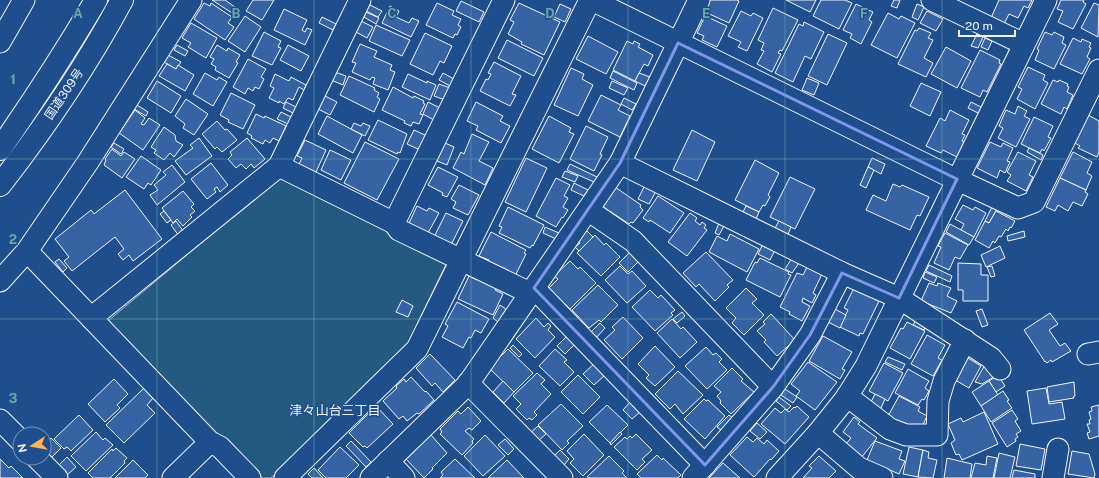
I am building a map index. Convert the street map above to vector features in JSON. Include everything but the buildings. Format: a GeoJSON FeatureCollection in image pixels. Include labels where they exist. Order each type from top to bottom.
{"type":"FeatureCollection","features":[{"type":"Feature","properties":{"kind":"highway","name":"国道309号"},"geometry":{"type":"LineString","coordinates":[[0,148],[28,109],[74,38],[96,0]]}},
{"type":"Feature","properties":{"kind":"highway","name":"国道309号"},"geometry":{"type":"LineString","coordinates":[[0,185],[16,165],[78,74],[122,0]]}},
{"type":"Feature","properties":{"kind":"street"},"geometry":{"type":"LineString","coordinates":[[0,42],[24,0]]}},
{"type":"Feature","properties":{"kind":"street"},"geometry":{"type":"LineString","coordinates":[[0,280],[27,251],[88,162],[191,0]]}},
{"type":"Feature","properties":{"kind":"street"},"geometry":{"type":"LineString","coordinates":[[91,318],[279,166],[360,0]]}},
{"type":"Feature","properties":{"kind":"street"},"geometry":{"type":"LineString","coordinates":[[394,223],[504,0]]}},
{"type":"Feature","properties":{"kind":"street"},"geometry":{"type":"LineString","coordinates":[[285,478],[417,349],[591,0],[1018,208],[1034,202],[1099,70]]}},
{"type":"Feature","properties":{"kind":"street"},"geometry":{"type":"LineString","coordinates":[[371,478],[468,383],[588,210],[620,163],[699,0]]}},
{"type":"Feature","properties":{"kind":"street"},"geometry":{"type":"LineString","coordinates":[[932,0],[1024,44]]}},
{"type":"Feature","properties":{"kind":"street"},"geometry":{"type":"LineString","coordinates":[[777,478],[818,433],[847,396],[866,366],[1046,0]]}},
{"type":"Feature","properties":{"kind":"street"},"geometry":{"type":"LineString","coordinates":[[620,163],[842,273],[899,298],[991,358],[1000,369]]}},
{"type":"Feature","properties":{"kind":"street"},"geometry":{"type":"LineString","coordinates":[[279,166],[394,223],[399,230],[461,260],[532,291],[699,471],[773,387],[810,335],[842,273]]}},
{"type":"Feature","properties":{"kind":"street"},"geometry":{"type":"LineString","coordinates":[[588,210],[633,241],[773,387]]}},
{"type":"Feature","properties":{"kind":"street"},"geometry":{"type":"LineString","coordinates":[[27,251],[210,442],[220,447],[250,478]]}},
{"type":"Feature","properties":{"kind":"street"},"geometry":{"type":"LineString","coordinates":[[847,396],[890,429],[906,435],[937,434],[938,401],[944,381],[965,340]]}},
{"type":"Feature","properties":{"kind":"street"},"geometry":{"type":"LineString","coordinates":[[468,383],[562,478]]}},
{"type":"Feature","properties":{"kind":"street"},"geometry":{"type":"LineString","coordinates":[[0,420],[12,432]]}},
{"type":"Feature","properties":{"kind":"street"},"geometry":{"type":"LineString","coordinates":[[818,433],[859,468],[882,478]]}},
{"type":"Feature","properties":{"kind":"street"},"geometry":{"type":"LineString","coordinates":[[173,478],[210,442]]}},
{"type":"Feature","properties":{"kind":"street"},"geometry":{"type":"LineString","coordinates":[[1053,478],[1058,449]]}},
{"type":"Feature","properties":{"kind":"street"},"geometry":{"type":"LineString","coordinates":[[388,461],[404,478]]}},
{"type":"Feature","properties":{"kind":"street"},"geometry":{"type":"LineString","coordinates":[[45,466],[57,478]]}},
{"type":"Feature","properties":{"kind":"highlighted area"},"geometry":{"type":"Polygon","coordinates":[[[678,43],[957,179],[899,298],[842,273],[810,335],[773,387],[705,465],[534,288],[620,163],[678,43]]]}},
{"type":"Feature","properties":{"kind":"shaded area"},"geometry":{"type":"Polygon","coordinates":[[[280,177],[448,260],[408,343],[271,478],[258,478],[108,321],[280,177]]]}},
{"type":"Feature","properties":{"kind":"district","name":"津々山台三丁目"},"geometry":{"type":"Point","coordinates":[335,410]}}]}
